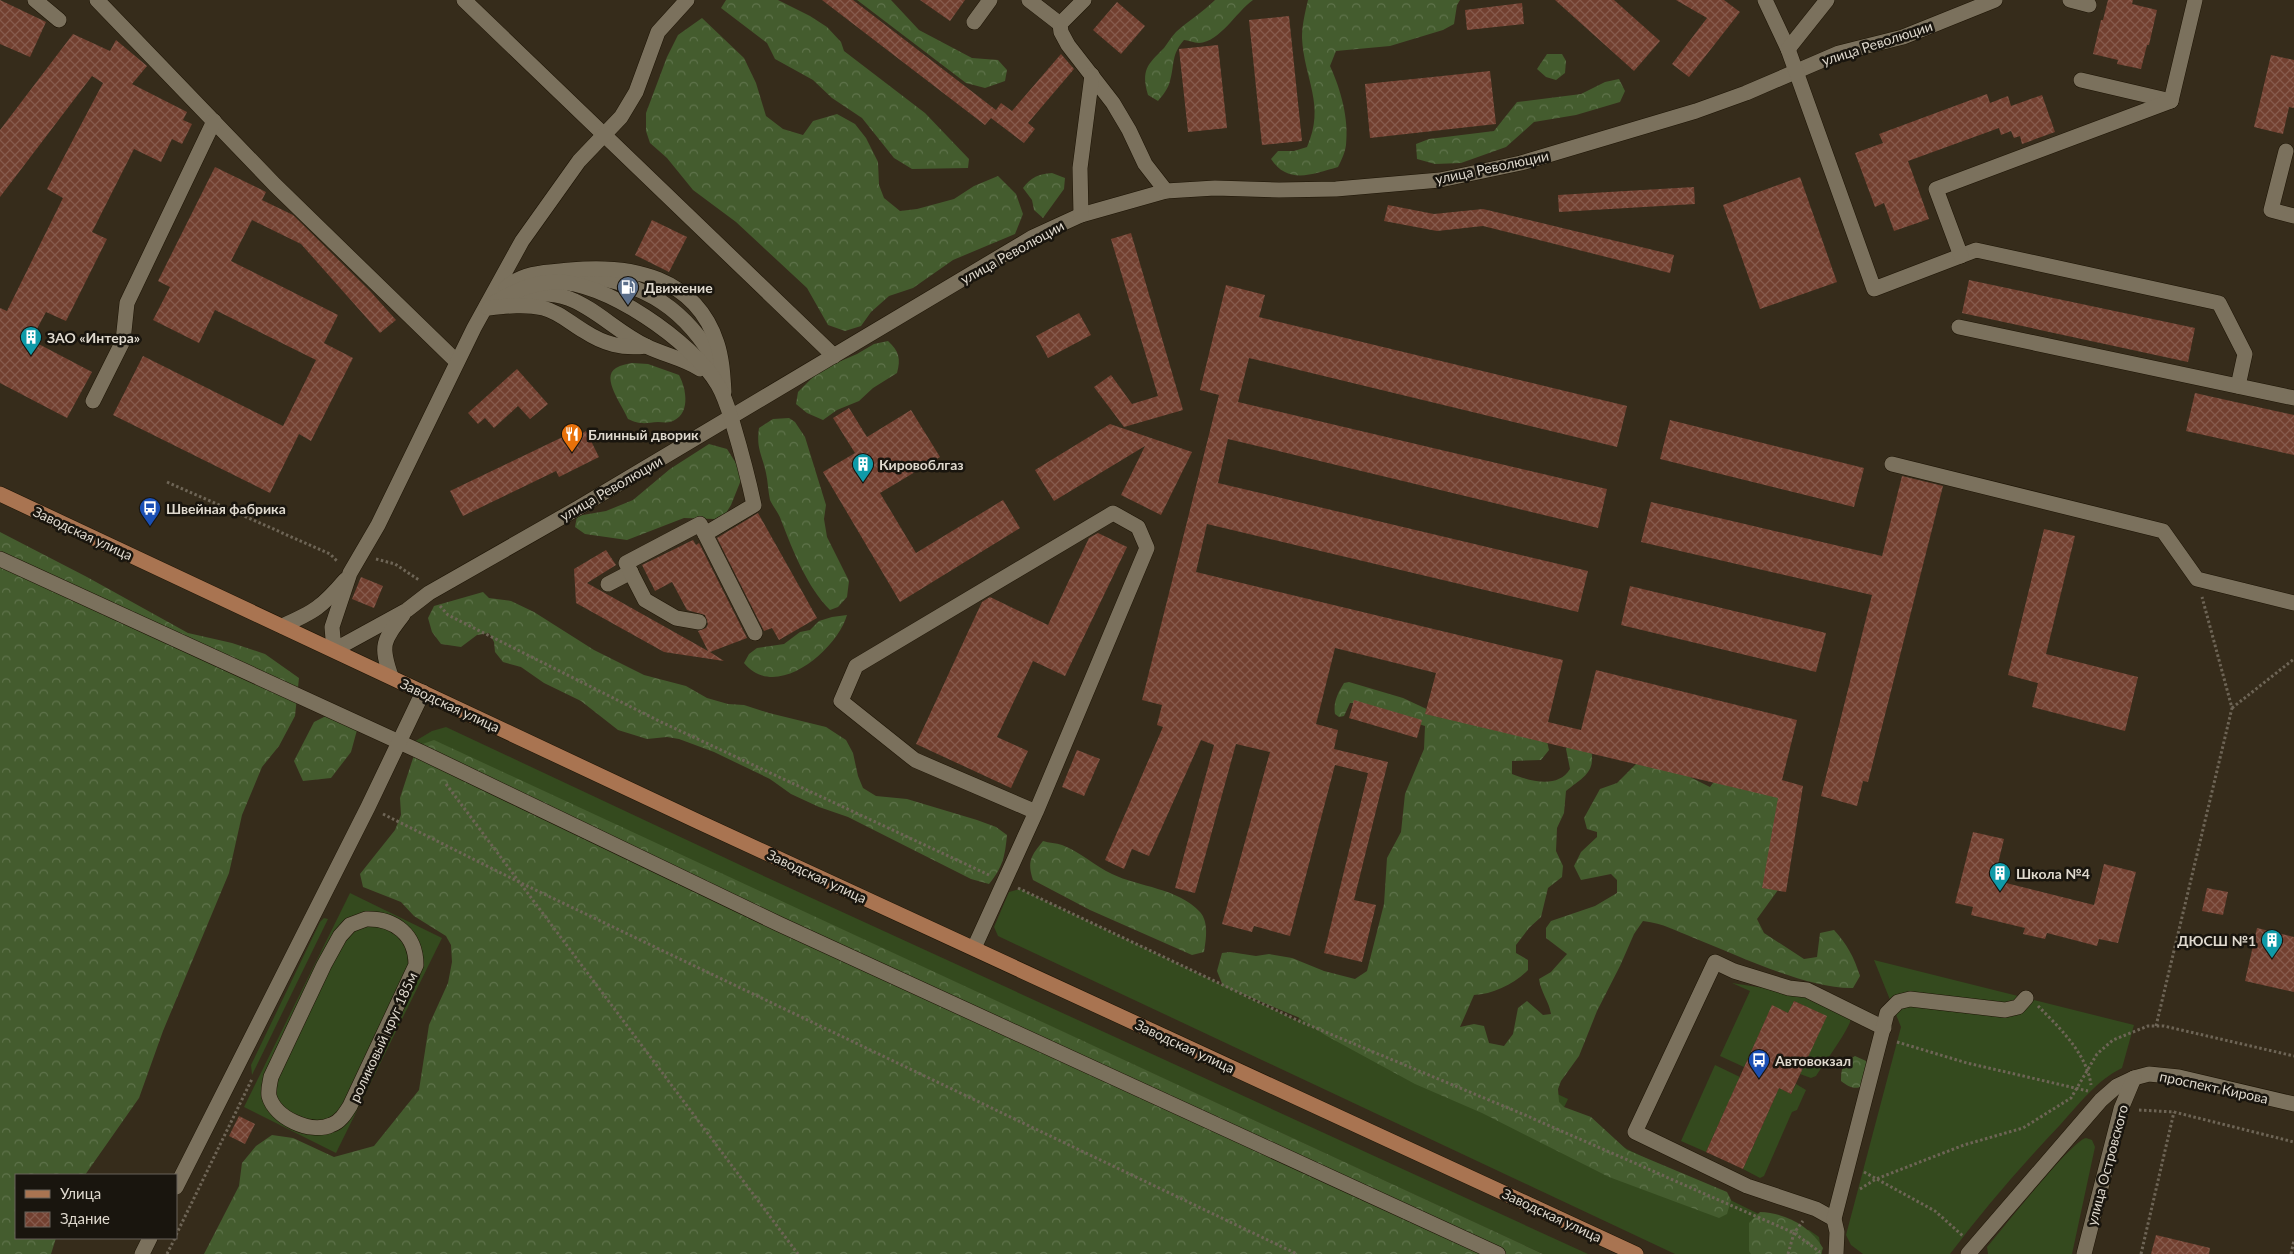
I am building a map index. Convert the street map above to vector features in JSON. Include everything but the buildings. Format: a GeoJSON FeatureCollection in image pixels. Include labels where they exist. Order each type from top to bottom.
{"type":"FeatureCollection","features":[{"type":"Feature","properties":{"kind":"main road","name":"Заводская улица"},"geometry":{"type":"LineString","coordinates":[[0,494],[699,822],[1636,1254]]}},
{"type":"Feature","properties":{"kind":"street"},"geometry":{"type":"LineString","coordinates":[[35,0],[59,20]]}},
{"type":"Feature","properties":{"kind":"street"},"geometry":{"type":"LineString","coordinates":[[97,0],[275,185],[458,362]]}},
{"type":"Feature","properties":{"kind":"street"},"geometry":{"type":"LineString","coordinates":[[464,0],[834,356]]}},
{"type":"Feature","properties":{"kind":"street"},"geometry":{"type":"LineString","coordinates":[[282,626],[314,612],[331,596],[350,573],[378,525],[485,308],[522,241],[579,161],[620,117],[636,92],[658,32],[687,0]]}},
{"type":"Feature","properties":{"kind":"street"},"geometry":{"type":"LineString","coordinates":[[974,22],[990,0]]}},
{"type":"Feature","properties":{"kind":"street"},"geometry":{"type":"LineString","coordinates":[[1029,0],[1060,24],[1061,32],[1068,45],[1092,75],[1130,130],[1145,164],[1166,191]]}},
{"type":"Feature","properties":{"kind":"street"},"geometry":{"type":"LineString","coordinates":[[1060,24],[1084,0]]}},
{"type":"Feature","properties":{"kind":"street"},"geometry":{"type":"LineString","coordinates":[[1765,0],[1796,70],[1874,290],[1976,250],[2219,303],[2244,354],[2238,386]]}},
{"type":"Feature","properties":{"kind":"street"},"geometry":{"type":"LineString","coordinates":[[1788,49],[1826,0]]}},
{"type":"Feature","properties":{"kind":"street","name":"улица Революции"},"geometry":{"type":"LineString","coordinates":[[334,650],[407,610],[428,593],[1033,238],[1081,215],[1166,191],[1215,188],[1336,189],[1440,180],[1521,163],[1616,137],[1658,122],[1696,112],[1746,93],[1839,53],[1903,37],[1995,0]]}},
{"type":"Feature","properties":{"kind":"street"},"geometry":{"type":"LineString","coordinates":[[2070,0],[2089,4]]}},
{"type":"Feature","properties":{"kind":"street"},"geometry":{"type":"LineString","coordinates":[[2171,101],[2195,0]]}},
{"type":"Feature","properties":{"kind":"street"},"geometry":{"type":"LineString","coordinates":[[1081,215],[1080,168],[1092,75]]}},
{"type":"Feature","properties":{"kind":"street"},"geometry":{"type":"LineString","coordinates":[[2081,80],[2171,101]]}},
{"type":"Feature","properties":{"kind":"street"},"geometry":{"type":"LineString","coordinates":[[1960,256],[1936,190],[2171,101]]}},
{"type":"Feature","properties":{"kind":"street"},"geometry":{"type":"LineString","coordinates":[[93,401],[123,341],[127,303],[214,121]]}},
{"type":"Feature","properties":{"kind":"street"},"geometry":{"type":"LineString","coordinates":[[2286,151],[2271,210],[2294,216]]}},
{"type":"Feature","properties":{"kind":"street"},"geometry":{"type":"LineString","coordinates":[[485,308],[512,282],[528,275],[555,271],[590,276],[636,287],[666,304],[688,322],[698,335],[717,376],[747,469],[754,505],[705,534]]}},
{"type":"Feature","properties":{"kind":"street"},"geometry":{"type":"LineString","coordinates":[[485,308],[512,292],[536,284],[555,282],[577,285],[616,299],[648,319],[717,376]]}},
{"type":"Feature","properties":{"kind":"street"},"geometry":{"type":"LineString","coordinates":[[485,308],[526,295],[552,295],[578,301],[595,311],[625,334],[646,346],[682,359],[717,376]]}},
{"type":"Feature","properties":{"kind":"street"},"geometry":{"type":"LineString","coordinates":[[485,308],[513,306],[543,308],[560,315],[584,331],[611,344],[627,348],[646,346]]}},
{"type":"Feature","properties":{"kind":"street"},"geometry":{"type":"LineString","coordinates":[[1959,327],[2294,398]]}},
{"type":"Feature","properties":{"kind":"street"},"geometry":{"type":"LineString","coordinates":[[1892,464],[2162,531],[2197,579],[2294,603]]}},
{"type":"Feature","properties":{"kind":"street"},"geometry":{"type":"LineString","coordinates":[[974,948],[1036,812],[1147,548],[1138,526],[1113,513],[856,666],[841,701],[914,760],[1036,812]]}},
{"type":"Feature","properties":{"kind":"street"},"geometry":{"type":"LineString","coordinates":[[699,622],[676,618],[645,600],[626,563],[700,524],[755,633]]}},
{"type":"Feature","properties":{"kind":"street"},"geometry":{"type":"LineString","coordinates":[[0,559],[400,742],[779,924],[1498,1254]]}},
{"type":"Feature","properties":{"kind":"street"},"geometry":{"type":"LineString","coordinates":[[608,584],[631,572]]}},
{"type":"Feature","properties":{"kind":"street"},"geometry":{"type":"LineString","coordinates":[[334,650],[332,627],[350,573]]}},
{"type":"Feature","properties":{"kind":"street"},"geometry":{"type":"LineString","coordinates":[[391,676],[383,647],[389,632],[407,610]]}},
{"type":"Feature","properties":{"kind":"street"},"geometry":{"type":"LineString","coordinates":[[178,1183],[400,742],[423,692]]}},
{"type":"Feature","properties":{"kind":"street","name":"роликовый круг 185м"},"geometry":{"type":"LineString","coordinates":[[366,919],[382,920],[402,930],[412,943],[416,965],[350,1106],[344,1115],[332,1125],[319,1128],[304,1126],[284,1115],[272,1104],[269,1093],[271,1076],[324,965],[340,936],[350,925],[366,919]]}},
{"type":"Feature","properties":{"kind":"street"},"geometry":{"type":"LineString","coordinates":[[1834,1219],[1816,1209],[1747,1186],[1634,1132],[1715,962],[1734,971],[1780,985],[1807,990],[1884,1028]]}},
{"type":"Feature","properties":{"kind":"street"},"geometry":{"type":"LineString","coordinates":[[1836,1254],[1837,1232],[1834,1219],[1887,1013],[1892,1006],[1898,1002],[1910,999],[2006,1010],[2031,1001]]}},
{"type":"Feature","properties":{"kind":"street","name":"проспект Кирова"},"geometry":{"type":"LineString","coordinates":[[2134,1078],[2149,1074],[2179,1077],[2294,1104]]}},
{"type":"Feature","properties":{"kind":"street"},"geometry":{"type":"LineString","coordinates":[[1968,1254],[2101,1100],[2117,1086],[2134,1078]]}},
{"type":"Feature","properties":{"kind":"street","name":"улица Островского"},"geometry":{"type":"LineString","coordinates":[[2084,1254],[2121,1108],[2134,1078]]}},
{"type":"Feature","properties":{"kind":"street"},"geometry":{"type":"LineString","coordinates":[[142,1254],[150,1239]]}},
{"type":"Feature","properties":{"kind":"path"},"geometry":{"type":"LineString","coordinates":[[2156,1026],[2232,708],[2197,579]]}},
{"type":"Feature","properties":{"kind":"path"},"geometry":{"type":"LineString","coordinates":[[2232,708],[2294,659]]}},
{"type":"Feature","properties":{"kind":"path"},"geometry":{"type":"LineString","coordinates":[[444,782],[798,1254]]}},
{"type":"Feature","properties":{"kind":"path"},"geometry":{"type":"LineString","coordinates":[[380,812],[521,883],[1297,1254]]}},
{"type":"Feature","properties":{"kind":"path"},"geometry":{"type":"LineString","coordinates":[[2031,1001],[2075,1047],[2087,1068],[2092,1083],[2091,1091]]}},
{"type":"Feature","properties":{"kind":"path"},"geometry":{"type":"LineString","coordinates":[[1840,1194],[1858,1189],[1876,1179],[1964,1145],[2023,1128],[2071,1098],[2097,1054],[2113,1040],[2130,1032],[2156,1026],[2175,1028],[2294,1056]]}},
{"type":"Feature","properties":{"kind":"path"},"geometry":{"type":"LineString","coordinates":[[2141,1254],[2174,1112]]}},
{"type":"Feature","properties":{"kind":"path"},"geometry":{"type":"LineString","coordinates":[[1864,1171],[1935,1211],[1963,1237]]}},
{"type":"Feature","properties":{"kind":"path"},"geometry":{"type":"LineString","coordinates":[[1788,1254],[1794,1233],[1801,1222],[1816,1209]]}},
{"type":"Feature","properties":{"kind":"path"},"geometry":{"type":"LineString","coordinates":[[167,1254],[174,1239]]}},
{"type":"Feature","properties":{"kind":"path"},"geometry":{"type":"LineString","coordinates":[[2291,1254],[2294,1240]]}},
{"type":"Feature","properties":{"kind":"green space"},"geometry":{"type":"Polygon","coordinates":[[[726,0],[778,0],[827,27],[841,42],[844,51],[925,113],[969,159],[968,168],[912,169],[894,158],[862,118],[832,98],[813,80],[775,59],[767,43],[721,8],[726,0]]]}},
{"type":"Feature","properties":{"kind":"green space"},"geometry":{"type":"Polygon","coordinates":[[[857,0],[891,0],[919,30],[972,58],[998,60],[1007,70],[1005,81],[985,88],[966,83],[857,0]]]}},
{"type":"Feature","properties":{"kind":"green space"},"geometry":{"type":"Polygon","coordinates":[[[1215,0],[1253,0],[1214,38],[1199,43],[1184,40],[1175,55],[1170,81],[1165,92],[1158,101],[1148,95],[1145,80],[1147,68],[1153,59],[1176,32],[1215,0]]]}},
{"type":"Feature","properties":{"kind":"green space"},"geometry":{"type":"Polygon","coordinates":[[[1308,0],[1460,0],[1457,5],[1454,24],[1443,30],[1390,46],[1336,51],[1330,66],[1338,85],[1345,115],[1347,135],[1343,157],[1338,167],[1310,174],[1293,175],[1278,167],[1271,159],[1278,151],[1294,151],[1307,147],[1312,132],[1315,118],[1314,105],[1302,38],[1308,0]]]}},
{"type":"Feature","properties":{"kind":"green space"},"geometry":{"type":"Polygon","coordinates":[[[702,18],[744,58],[756,83],[766,116],[783,129],[803,135],[813,121],[837,114],[855,124],[866,138],[878,162],[879,185],[884,198],[900,211],[917,209],[954,199],[974,186],[998,176],[1016,194],[1023,214],[1015,234],[953,260],[913,288],[889,296],[871,312],[861,326],[845,331],[828,325],[807,288],[736,222],[693,190],[667,158],[650,143],[646,131],[646,113],[667,57],[678,35],[702,18]]]}},
{"type":"Feature","properties":{"kind":"green space"},"geometry":{"type":"Polygon","coordinates":[[[1547,54],[1562,54],[1566,61],[1565,73],[1556,80],[1546,77],[1537,69],[1547,54]]]}},
{"type":"Feature","properties":{"kind":"green space"},"geometry":{"type":"Polygon","coordinates":[[[1619,79],[1625,91],[1620,102],[1576,115],[1534,122],[1506,147],[1461,163],[1435,164],[1417,159],[1416,144],[1429,139],[1494,131],[1517,102],[1581,94],[1605,82],[1619,79]]]}},
{"type":"Feature","properties":{"kind":"green space"},"geometry":{"type":"Polygon","coordinates":[[[1052,173],[1065,178],[1064,189],[1043,218],[1034,210],[1032,200],[1023,188],[1036,177],[1052,173]]]}},
{"type":"Feature","properties":{"kind":"green space"},"geometry":{"type":"Polygon","coordinates":[[[888,341],[895,348],[898,356],[897,373],[873,388],[859,401],[837,410],[823,420],[807,413],[796,404],[798,392],[820,370],[857,354],[874,344],[888,341]]]}},
{"type":"Feature","properties":{"kind":"green space"},"geometry":{"type":"Polygon","coordinates":[[[632,363],[648,364],[679,375],[684,388],[685,402],[684,408],[677,419],[668,422],[643,423],[628,419],[614,392],[610,378],[616,368],[632,363]]]}},
{"type":"Feature","properties":{"kind":"green space"},"geometry":{"type":"Polygon","coordinates":[[[789,418],[795,422],[805,437],[826,505],[824,519],[827,537],[849,581],[847,597],[838,607],[830,610],[814,591],[808,580],[780,517],[770,500],[759,446],[759,428],[773,419],[789,418]]]}},
{"type":"Feature","properties":{"kind":"green space"},"geometry":{"type":"Polygon","coordinates":[[[709,444],[727,449],[739,468],[741,480],[726,513],[715,519],[684,518],[627,540],[585,534],[575,527],[577,516],[606,511],[633,500],[670,469],[709,444]]]}},
{"type":"Feature","properties":{"kind":"green space"},"geometry":{"type":"Polygon","coordinates":[[[0,532],[87,577],[188,633],[232,643],[265,654],[299,678],[295,716],[279,746],[262,767],[242,815],[229,873],[163,1031],[139,1098],[86,1174],[15,1174],[15,1239],[56,1239],[51,1254],[0,1254],[0,532]]]}},
{"type":"Feature","properties":{"kind":"green space"},"geometry":{"type":"Polygon","coordinates":[[[483,592],[489,598],[511,601],[534,612],[594,650],[644,675],[686,686],[707,698],[728,704],[744,705],[826,727],[846,740],[853,753],[858,776],[863,788],[876,796],[907,799],[977,820],[996,827],[1007,835],[1000,867],[989,884],[971,879],[848,817],[819,807],[791,794],[770,779],[714,752],[679,739],[667,737],[647,739],[618,730],[581,701],[544,683],[521,667],[503,662],[495,652],[494,642],[489,633],[477,635],[461,647],[441,644],[432,632],[428,618],[434,606],[483,592]]]}},
{"type":"Feature","properties":{"kind":"green space"},"geometry":{"type":"Polygon","coordinates":[[[847,615],[841,629],[831,643],[804,667],[788,674],[772,677],[757,674],[744,663],[749,654],[757,648],[784,644],[800,632],[810,630],[819,621],[847,615]]]}},
{"type":"Feature","properties":{"kind":"green space"},"geometry":{"type":"Polygon","coordinates":[[[1349,682],[1403,698],[1433,712],[1546,737],[1549,750],[1541,760],[1512,761],[1512,774],[1527,779],[1543,782],[1558,779],[1565,775],[1570,769],[1566,749],[1571,738],[1591,749],[1592,764],[1590,769],[1583,778],[1566,791],[1564,813],[1557,828],[1556,851],[1563,866],[1562,877],[1548,888],[1541,917],[1529,928],[1516,945],[1516,953],[1528,960],[1528,970],[1516,980],[1503,987],[1488,993],[1474,995],[1460,1027],[1474,1024],[1484,1026],[1489,1043],[1504,1046],[1513,1034],[1518,1008],[1527,1001],[1543,1015],[1551,1014],[1539,979],[1551,972],[1567,954],[1546,938],[1546,928],[1551,921],[1595,906],[1617,893],[1617,880],[1611,874],[1581,880],[1574,866],[1581,852],[1597,837],[1597,832],[1587,829],[1584,818],[1600,789],[1617,783],[1640,760],[1681,769],[1692,778],[1710,787],[1719,775],[1789,792],[1778,890],[1757,919],[1764,933],[1804,959],[1817,957],[1820,933],[1834,930],[1850,951],[1860,976],[1853,988],[1815,983],[1772,970],[1669,928],[1643,921],[1634,934],[1597,1011],[1579,1056],[1561,1081],[1558,1089],[1559,1102],[1564,1107],[1591,1117],[1627,1150],[1727,1192],[1731,1200],[1727,1214],[1719,1218],[1609,1177],[1482,1113],[1415,1084],[1325,1035],[1300,1018],[1223,986],[1217,971],[1222,953],[1230,952],[1256,956],[1269,954],[1292,958],[1324,971],[1355,979],[1367,971],[1384,904],[1387,858],[1401,832],[1405,794],[1424,749],[1425,726],[1354,703],[1350,703],[1344,716],[1339,717],[1335,714],[1335,702],[1344,683],[1349,682]]]}},
{"type":"Feature","properties":{"kind":"green space"},"geometry":{"type":"Polygon","coordinates":[[[328,715],[357,730],[351,752],[331,778],[303,781],[294,761],[314,722],[328,715]]]}},
{"type":"Feature","properties":{"kind":"green space"},"geometry":{"type":"Polygon","coordinates":[[[446,727],[753,871],[1588,1254],[1543,1254],[810,915],[412,743],[432,731],[446,727]]]}},
{"type":"Feature","properties":{"kind":"green space"},"geometry":{"type":"Polygon","coordinates":[[[434,740],[1543,1254],[204,1254],[239,1186],[242,1163],[256,1146],[272,1135],[293,1138],[334,1157],[374,1146],[419,1090],[429,1025],[448,983],[452,962],[451,945],[446,936],[414,916],[401,902],[363,887],[360,874],[395,830],[401,815],[400,798],[417,746],[434,740]]]}},
{"type":"Feature","properties":{"kind":"green space"},"geometry":{"type":"Polygon","coordinates":[[[1043,841],[1060,844],[1112,874],[1170,893],[1191,904],[1200,912],[1205,921],[1204,952],[1192,955],[1090,910],[1033,880],[1030,868],[1031,859],[1043,841]]]}},
{"type":"Feature","properties":{"kind":"green space"},"geometry":{"type":"Polygon","coordinates":[[[1020,889],[1298,1021],[1308,993],[1341,993],[1568,1099],[1560,1116],[1791,1230],[1809,1230],[1819,1237],[1822,1254],[1675,1254],[998,936],[994,927],[1009,892],[1020,889]]]}},
{"type":"Feature","properties":{"kind":"green space"},"geometry":{"type":"Polygon","coordinates":[[[350,893],[442,938],[336,1153],[244,1107],[350,893]]]}},
{"type":"Feature","properties":{"kind":"green space"},"geometry":{"type":"Polygon","coordinates":[[[324,918],[328,919],[252,1075],[251,1065],[320,922],[324,918]]]}},
{"type":"Feature","properties":{"kind":"green space"},"geometry":{"type":"Polygon","coordinates":[[[1874,960],[2134,1025],[2122,1068],[2104,1079],[2081,1101],[2003,1188],[1950,1254],[1863,1254],[1851,1245],[1846,1235],[1901,1027],[1874,960]]]}},
{"type":"Feature","properties":{"kind":"green space"},"geometry":{"type":"Polygon","coordinates":[[[1732,983],[1802,994],[1851,1018],[1842,1037],[1816,1076],[1811,1078],[1800,1074],[1826,1016],[1794,1001],[1788,1013],[1772,1006],[1744,1067],[1720,1056],[1750,991],[1732,983]]]}},
{"type":"Feature","properties":{"kind":"green space"},"geometry":{"type":"Polygon","coordinates":[[[1855,1056],[1866,1061],[1868,1068],[1863,1086],[1857,1088],[1841,1081],[1844,1066],[1855,1056]]]}},
{"type":"Feature","properties":{"kind":"green space"},"geometry":{"type":"Polygon","coordinates":[[[1715,1065],[1740,1077],[1706,1152],[1681,1141],[1715,1065]]]}},
{"type":"Feature","properties":{"kind":"green space"},"geometry":{"type":"Polygon","coordinates":[[[1796,1084],[1806,1090],[1797,1110],[1792,1112],[1764,1176],[1760,1178],[1743,1169],[1779,1088],[1791,1094],[1796,1084]]]}},
{"type":"Feature","properties":{"kind":"green space"},"geometry":{"type":"Polygon","coordinates":[[[2086,1138],[2092,1140],[2095,1147],[2072,1254],[1988,1254],[1987,1247],[2037,1187],[2067,1153],[2086,1138]]]}},
{"type":"Feature","properties":{"kind":"green space"},"geometry":{"type":"Polygon","coordinates":[[[1760,1212],[1788,1218],[1804,1227],[1818,1240],[1823,1248],[1821,1254],[1751,1254],[1749,1251],[1749,1223],[1760,1212]]]}},
{"type":"Feature","properties":{"kind":"place","name":"Движение"},"geometry":{"type":"Point","coordinates":[628,306]}},
{"type":"Feature","properties":{"kind":"place","name":"ЗАО «Интера»"},"geometry":{"type":"Point","coordinates":[31,356]}},
{"type":"Feature","properties":{"kind":"place","name":"Блинный дворик"},"geometry":{"type":"Point","coordinates":[572,453]}},
{"type":"Feature","properties":{"kind":"place","name":"Кировоблгаз"},"geometry":{"type":"Point","coordinates":[863,483]}},
{"type":"Feature","properties":{"kind":"place","name":"Швейная фабрика"},"geometry":{"type":"Point","coordinates":[150,527]}},
{"type":"Feature","properties":{"kind":"place","name":"Школа №4"},"geometry":{"type":"Point","coordinates":[2000,892]}},
{"type":"Feature","properties":{"kind":"place","name":"ДЮСШ №1"},"geometry":{"type":"Point","coordinates":[2272,959]}},
{"type":"Feature","properties":{"kind":"place","name":"Автовокзал"},"geometry":{"type":"Point","coordinates":[1759,1079]}}]}
